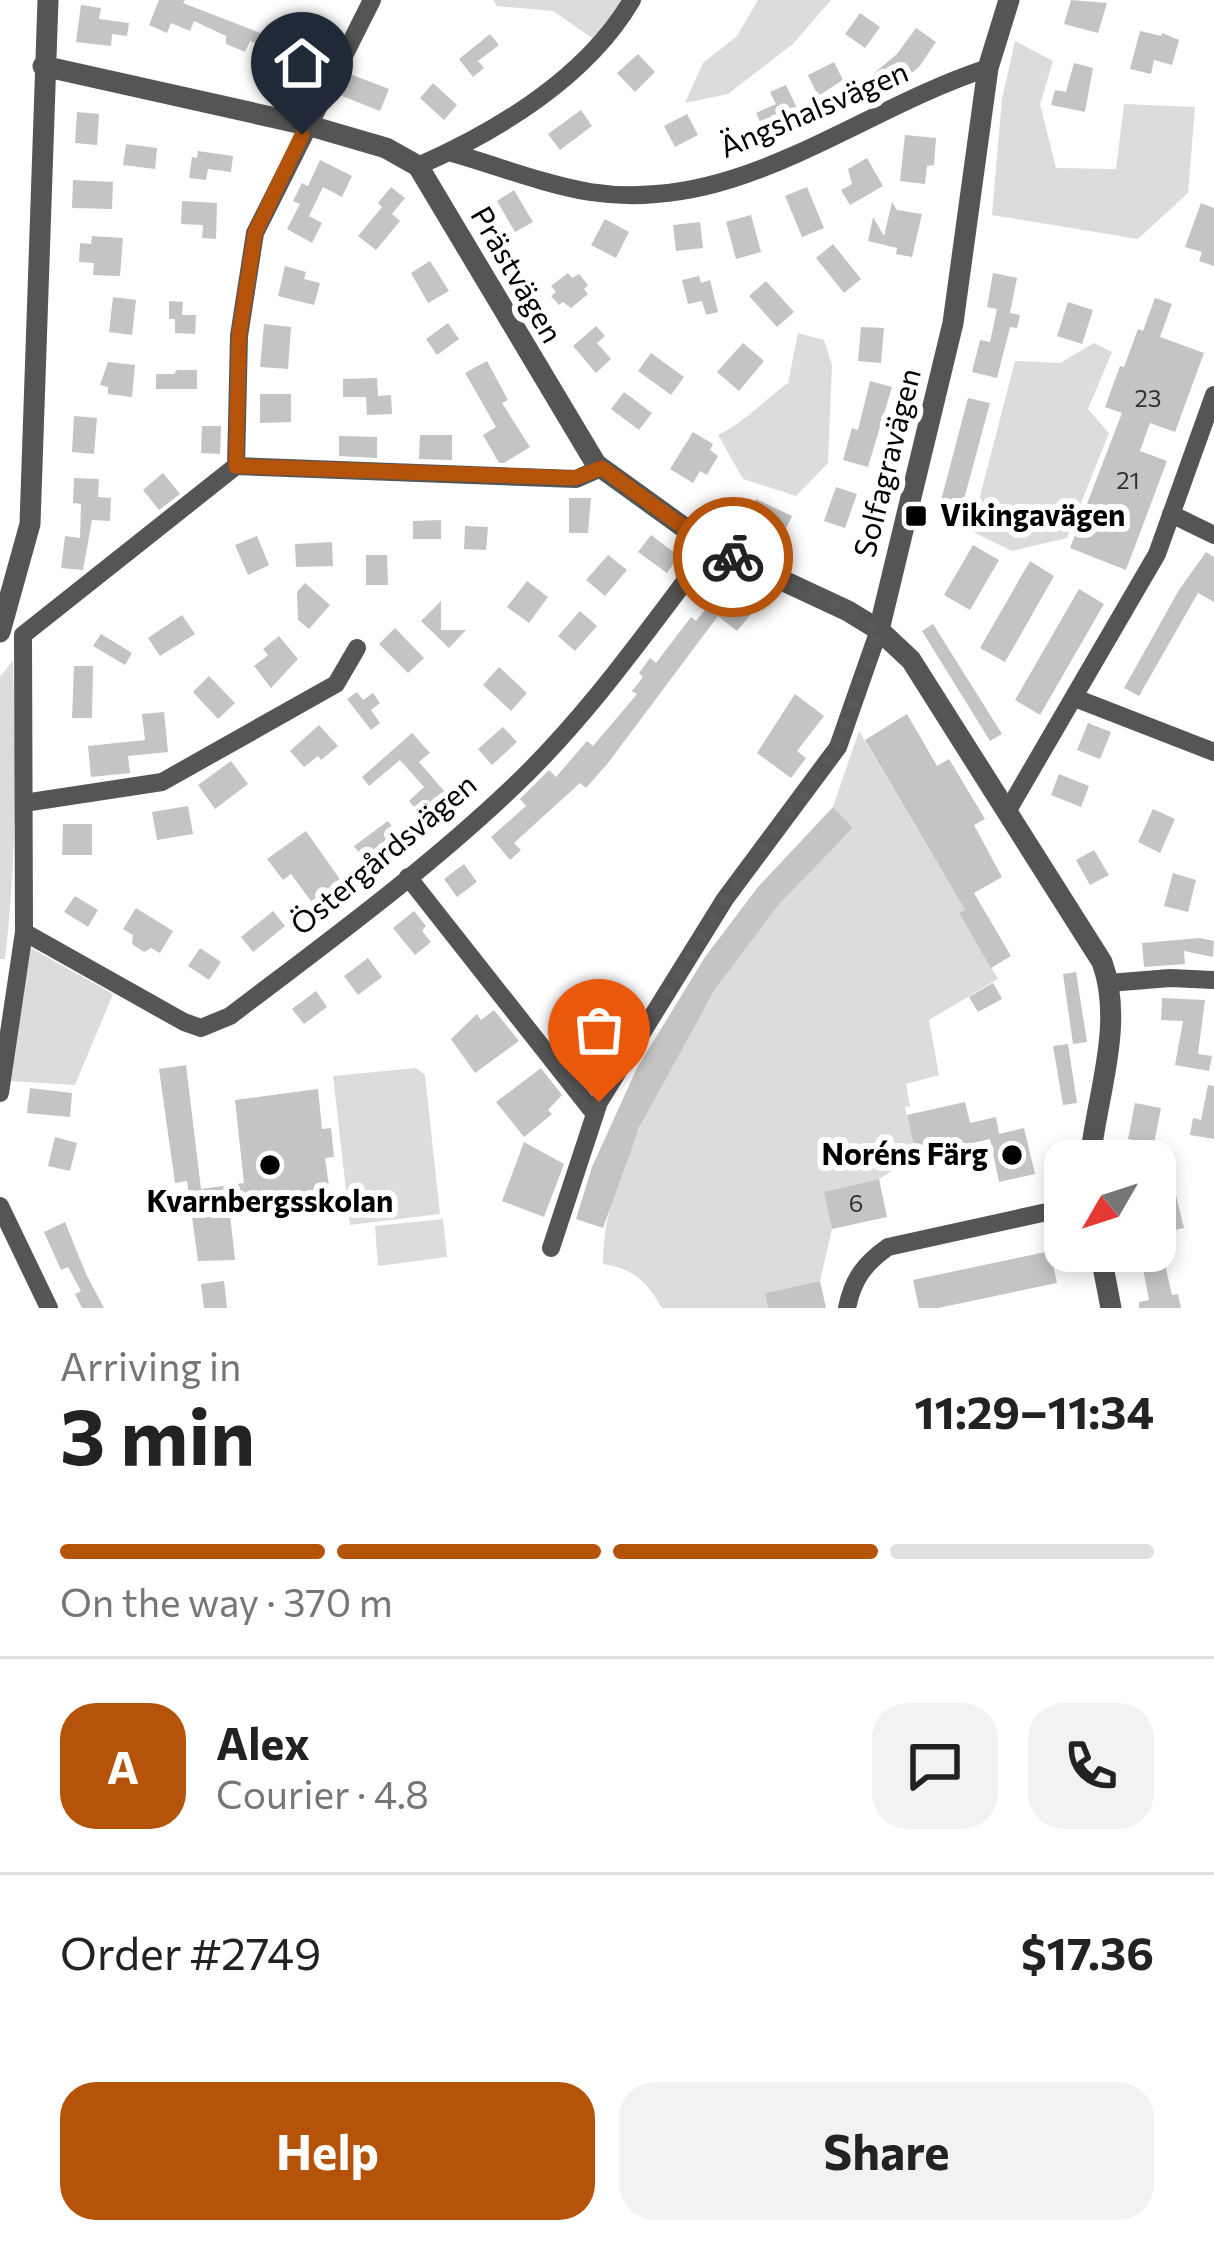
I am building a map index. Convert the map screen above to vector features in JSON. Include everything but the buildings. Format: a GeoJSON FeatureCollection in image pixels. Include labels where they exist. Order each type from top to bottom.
{"type":"FeatureCollection","features":[{"type":"Feature","properties":{"kind":"street"},"geometry":{"type":"LineString","coordinates":[[0,632],[29,524],[48,0]]}},
{"type":"Feature","properties":{"kind":"street"},"geometry":{"type":"LineString","coordinates":[[236,466],[239,336],[255,233],[372,0]]}},
{"type":"Feature","properties":{"kind":"street"},"geometry":{"type":"LineString","coordinates":[[43,66],[307,125],[386,148],[418,166],[551,89],[611,36],[632,0]]}},
{"type":"Feature","properties":{"kind":"street","name":"Solfagravägen"},"geometry":{"type":"LineString","coordinates":[[879,630],[952,326],[988,68],[1009,0]]}},
{"type":"Feature","properties":{"kind":"street","name":"Ängshalsvägen"},"geometry":{"type":"LineString","coordinates":[[449,152],[591,192],[660,194],[737,180],[988,68]]}},
{"type":"Feature","properties":{"kind":"street","name":"Prästvägen"},"geometry":{"type":"LineString","coordinates":[[418,166],[572,429],[602,468],[711,547],[879,630]]}},
{"type":"Feature","properties":{"kind":"street"},"geometry":{"type":"LineString","coordinates":[[1008,810],[1156,554],[1214,395]]}},
{"type":"Feature","properties":{"kind":"street"},"geometry":{"type":"LineString","coordinates":[[0,1093],[24,932],[23,635],[236,466],[575,478],[602,468]]}},
{"type":"Feature","properties":{"kind":"street"},"geometry":{"type":"LineString","coordinates":[[1171,514],[1214,535]]}},
{"type":"Feature","properties":{"kind":"street","name":"Östergårdsvägen"},"geometry":{"type":"LineString","coordinates":[[24,932],[149,1004],[202,1028],[230,1016],[409,878],[514,786],[576,721],[711,547]]}},
{"type":"Feature","properties":{"kind":"street"},"geometry":{"type":"LineString","coordinates":[[550,1248],[594,1113],[728,895],[838,747],[879,630],[911,660],[1089,938],[1109,983],[1112,1022],[1093,1140]]}},
{"type":"Feature","properties":{"kind":"street"},"geometry":{"type":"LineString","coordinates":[[24,803],[162,782],[336,684],[357,648]]}},
{"type":"Feature","properties":{"kind":"street"},"geometry":{"type":"LineString","coordinates":[[1075,698],[1214,752]]}},
{"type":"Feature","properties":{"kind":"street"},"geometry":{"type":"LineString","coordinates":[[409,878],[594,1113]]}},
{"type":"Feature","properties":{"kind":"street"},"geometry":{"type":"LineString","coordinates":[[1109,983],[1214,980]]}},
{"type":"Feature","properties":{"kind":"street"},"geometry":{"type":"LineString","coordinates":[[0,1207],[49,1308]]}},
{"type":"Feature","properties":{"kind":"street"},"geometry":{"type":"LineString","coordinates":[[847,1308],[858,1276],[888,1247],[1044,1213]]}},
{"type":"Feature","properties":{"kind":"street"},"geometry":{"type":"LineString","coordinates":[[1104,1272],[1111,1308]]}},
{"type":"Feature","properties":{"kind":"shaded area"},"geometry":{"type":"Polygon","coordinates":[[[493,0],[628,0],[598,42],[553,11],[497,6],[493,0]]]}},
{"type":"Feature","properties":{"kind":"shaded area"},"geometry":{"type":"Polygon","coordinates":[[[758,0],[831,0],[793,44],[728,94],[685,103],[703,63],[737,36],[758,0]]]}},
{"type":"Feature","properties":{"kind":"shaded area"},"geometry":{"type":"Polygon","coordinates":[[[1015,41],[1053,61],[1040,104],[1056,168],[1116,169],[1124,104],[1195,107],[1188,193],[1138,239],[992,215],[1002,99],[1015,41]]]}},
{"type":"Feature","properties":{"kind":"shaded area"},"geometry":{"type":"Polygon","coordinates":[[[798,333],[824,340],[832,365],[828,463],[796,496],[743,479],[718,435],[788,383],[798,333]]]}},
{"type":"Feature","properties":{"kind":"shaded area"},"geometry":{"type":"Polygon","coordinates":[[[1094,343],[1112,352],[1088,409],[1109,433],[1067,538],[1012,551],[971,531],[1015,361],[1060,363],[1094,343]]]}},
{"type":"Feature","properties":{"kind":"shaded area"},"geometry":{"type":"Polygon","coordinates":[[[13,660],[14,847],[5,959],[0,959],[0,677],[13,660]]]}},
{"type":"Feature","properties":{"kind":"shaded area"},"geometry":{"type":"Polygon","coordinates":[[[859,731],[965,910],[960,914],[998,979],[929,1020],[939,1075],[906,1084],[910,1106],[905,1107],[916,1156],[879,1179],[825,1192],[832,1229],[820,1281],[765,1293],[768,1308],[662,1308],[638,1278],[603,1264],[614,1193],[652,1103],[728,969],[778,906],[853,829],[833,807],[859,731]]]}},
{"type":"Feature","properties":{"kind":"shaded area"},"geometry":{"type":"Polygon","coordinates":[[[31,948],[113,994],[75,1085],[10,1081],[31,948]]]}},
{"type":"Feature","properties":{"kind":"shaded area"},"geometry":{"type":"Polygon","coordinates":[[[416,1068],[425,1075],[440,1214],[350,1225],[333,1076],[416,1068]]]}},
{"type":"Feature","properties":{"kind":"shaded area"},"geometry":{"type":"Polygon","coordinates":[[[443,1219],[447,1257],[378,1266],[375,1226],[443,1219]]]}},
{"type":"Feature","properties":{"kind":"way so far"},"geometry":{"type":"LineString","coordinates":[[599,1102],[728,895],[838,747],[879,630],[733,557]]}},
{"type":"Feature","properties":{"kind":"place","name":"Vikingavägen"},"geometry":{"type":"Point","coordinates":[916,516]}},
{"type":"Feature","properties":{"kind":"place","name":"Noréns Färg"},"geometry":{"type":"Point","coordinates":[1012,1155]}},
{"type":"Feature","properties":{"kind":"place","name":"Kvarnbergsskolan"},"geometry":{"type":"Point","coordinates":[270,1165]}},
{"type":"Feature","properties":{"kind":"route"},"geometry":{"type":"LineString","coordinates":[[302,135],[255,233],[239,336],[236,466],[575,478],[602,468],[711,547],[733,557]]}}]}
